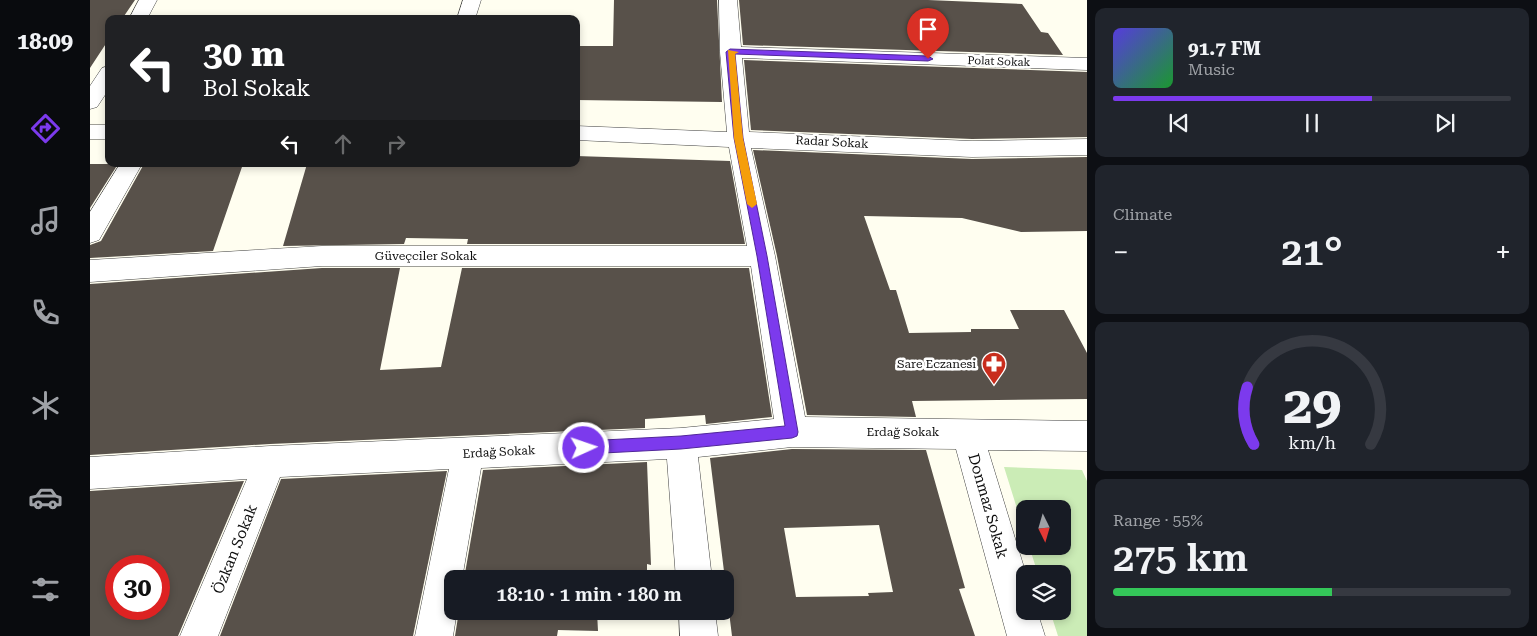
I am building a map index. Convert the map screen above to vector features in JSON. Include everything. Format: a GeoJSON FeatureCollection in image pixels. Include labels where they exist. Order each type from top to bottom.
{"type":"FeatureCollection","features":[{"type":"Feature","properties":{"kind":"street"},"geometry":{"type":"LineString","coordinates":[[140,15],[148,0]]}},
{"type":"Feature","properties":{"kind":"street"},"geometry":{"type":"LineString","coordinates":[[467,15],[472,0]]}},
{"type":"Feature","properties":{"kind":"street"},"geometry":{"type":"LineString","coordinates":[[728,0],[730,52],[738,138],[762,256],[792,432]]}},
{"type":"Feature","properties":{"kind":"street","name":"Polat Sokak"},"geometry":{"type":"LineString","coordinates":[[730,52],[1087,64]]}},
{"type":"Feature","properties":{"kind":"street"},"geometry":{"type":"LineString","coordinates":[[90,63],[105,65]]}},
{"type":"Feature","properties":{"kind":"street"},"geometry":{"type":"LineString","coordinates":[[90,102],[105,78]]}},
{"type":"Feature","properties":{"kind":"street"},"geometry":{"type":"LineString","coordinates":[[90,132],[105,132]]}},
{"type":"Feature","properties":{"kind":"street","name":"Radar Sokak"},"geometry":{"type":"LineString","coordinates":[[580,133],[738,138],[972,149],[1087,147]]}},
{"type":"Feature","properties":{"kind":"street"},"geometry":{"type":"LineString","coordinates":[[90,233],[128,167]]}},
{"type":"Feature","properties":{"kind":"street","name":"Güveçciler Sokak"},"geometry":{"type":"LineString","coordinates":[[90,271],[322,256],[762,256]]}},
{"type":"Feature","properties":{"kind":"street","name":"Erdağ Sokak"},"geometry":{"type":"LineString","coordinates":[[90,473],[270,462],[681,443],[792,432],[1087,436]]}},
{"type":"Feature","properties":{"kind":"street","name":"Donmaz Sokak"},"geometry":{"type":"LineString","coordinates":[[967,433],[1026,636]]}},
{"type":"Feature","properties":{"kind":"street"},"geometry":{"type":"LineString","coordinates":[[681,443],[693,570]]}},
{"type":"Feature","properties":{"kind":"street"},"geometry":{"type":"LineString","coordinates":[[434,636],[468,454]]}},
{"type":"Feature","properties":{"kind":"street","name":"Özkan Sokak"},"geometry":{"type":"LineString","coordinates":[[200,636],[270,462]]}},
{"type":"Feature","properties":{"kind":"street"},"geometry":{"type":"LineString","coordinates":[[698,620],[699,636]]}},
{"type":"Feature","properties":{"kind":"green space"},"geometry":{"type":"Polygon","coordinates":[[[1004,467],[1082,470],[1087,481],[1087,636],[1058,636],[1053,620],[1071,620],[1071,565],[1035,565],[1032,555],[1071,555],[1071,500],[1016,500],[1016,505],[1004,467]]]}},
{"type":"Feature","properties":{"kind":"building"},"geometry":{"type":"Polygon","coordinates":[[[90,0],[135,0],[125,15],[105,15],[105,45],[90,68],[90,0]]]}},
{"type":"Feature","properties":{"kind":"building"},"geometry":{"type":"Polygon","coordinates":[[[614,0],[717,0],[722,102],[580,100],[580,46],[613,46],[614,0]]]}},
{"type":"Feature","properties":{"kind":"building"},"geometry":{"type":"Polygon","coordinates":[[[739,0],[928,0],[1022,4],[1041,32],[1048,33],[1063,55],[743,45],[739,0]]]}},
{"type":"Feature","properties":{"kind":"building"},"geometry":{"type":"Polygon","coordinates":[[[744,60],[1087,72],[1087,137],[972,139],[751,130],[744,60]]]}},
{"type":"Feature","properties":{"kind":"building"},"geometry":{"type":"Polygon","coordinates":[[[753,150],[972,159],[1087,157],[1087,231],[1021,232],[962,218],[864,216],[890,290],[896,290],[909,333],[971,332],[971,329],[1019,329],[1010,310],[1064,310],[1087,353],[1087,399],[912,401],[916,417],[807,415],[777,256],[753,150]]]}},
{"type":"Feature","properties":{"kind":"building"},"geometry":{"type":"Polygon","coordinates":[[[580,156],[730,161],[745,244],[467,244],[468,239],[406,238],[404,244],[283,246],[306,167],[580,167],[580,156]]]}},
{"type":"Feature","properties":{"kind":"building"},"geometry":{"type":"Polygon","coordinates":[[[90,164],[105,164],[105,167],[116,167],[90,208],[90,164]]]}},
{"type":"Feature","properties":{"kind":"building"},"geometry":{"type":"Polygon","coordinates":[[[142,167],[242,167],[213,251],[90,258],[90,245],[101,241],[142,167]]]}},
{"type":"Feature","properties":{"kind":"building"},"geometry":{"type":"Polygon","coordinates":[[[322,268],[400,268],[380,370],[441,367],[462,268],[749,268],[772,417],[706,424],[705,415],[645,419],[645,428],[270,444],[90,455],[90,284],[322,268]]]}},
{"type":"Feature","properties":{"kind":"building"},"geometry":{"type":"Polygon","coordinates":[[[792,449],[926,450],[965,588],[959,589],[975,636],[732,636],[730,620],[734,620],[734,570],[724,570],[710,458],[792,449]],[[879,525],[784,528],[796,597],[869,596],[868,593],[893,592],[879,525]]]}},
{"type":"Feature","properties":{"kind":"building"},"geometry":{"type":"Polygon","coordinates":[[[647,462],[651,565],[647,564],[647,570],[466,570],[483,470],[647,462]]]}},
{"type":"Feature","properties":{"kind":"building"},"geometry":{"type":"Polygon","coordinates":[[[447,471],[413,636],[220,636],[281,479],[447,471]]]}},
{"type":"Feature","properties":{"kind":"building"},"geometry":{"type":"Polygon","coordinates":[[[244,481],[178,636],[90,636],[90,491],[244,481]]]}},
{"type":"Feature","properties":{"kind":"building"},"geometry":{"type":"Polygon","coordinates":[[[458,620],[597,620],[598,631],[558,630],[557,636],[455,636],[458,620]]]}},
{"type":"Feature","properties":{"kind":"slow traffic"},"geometry":{"type":"LineString","coordinates":[[735,52],[730,52],[738,138],[752,204]]}},
{"type":"Feature","properties":{"kind":"place","name":"Sare Eczanesi"},"geometry":{"type":"Point","coordinates":[994,385]}},
{"type":"Feature","properties":{"kind":"route"},"geometry":{"type":"LineString","coordinates":[[584,448],[681,443],[792,432],[762,256],[738,138],[730,52],[928,59]]}}]}
